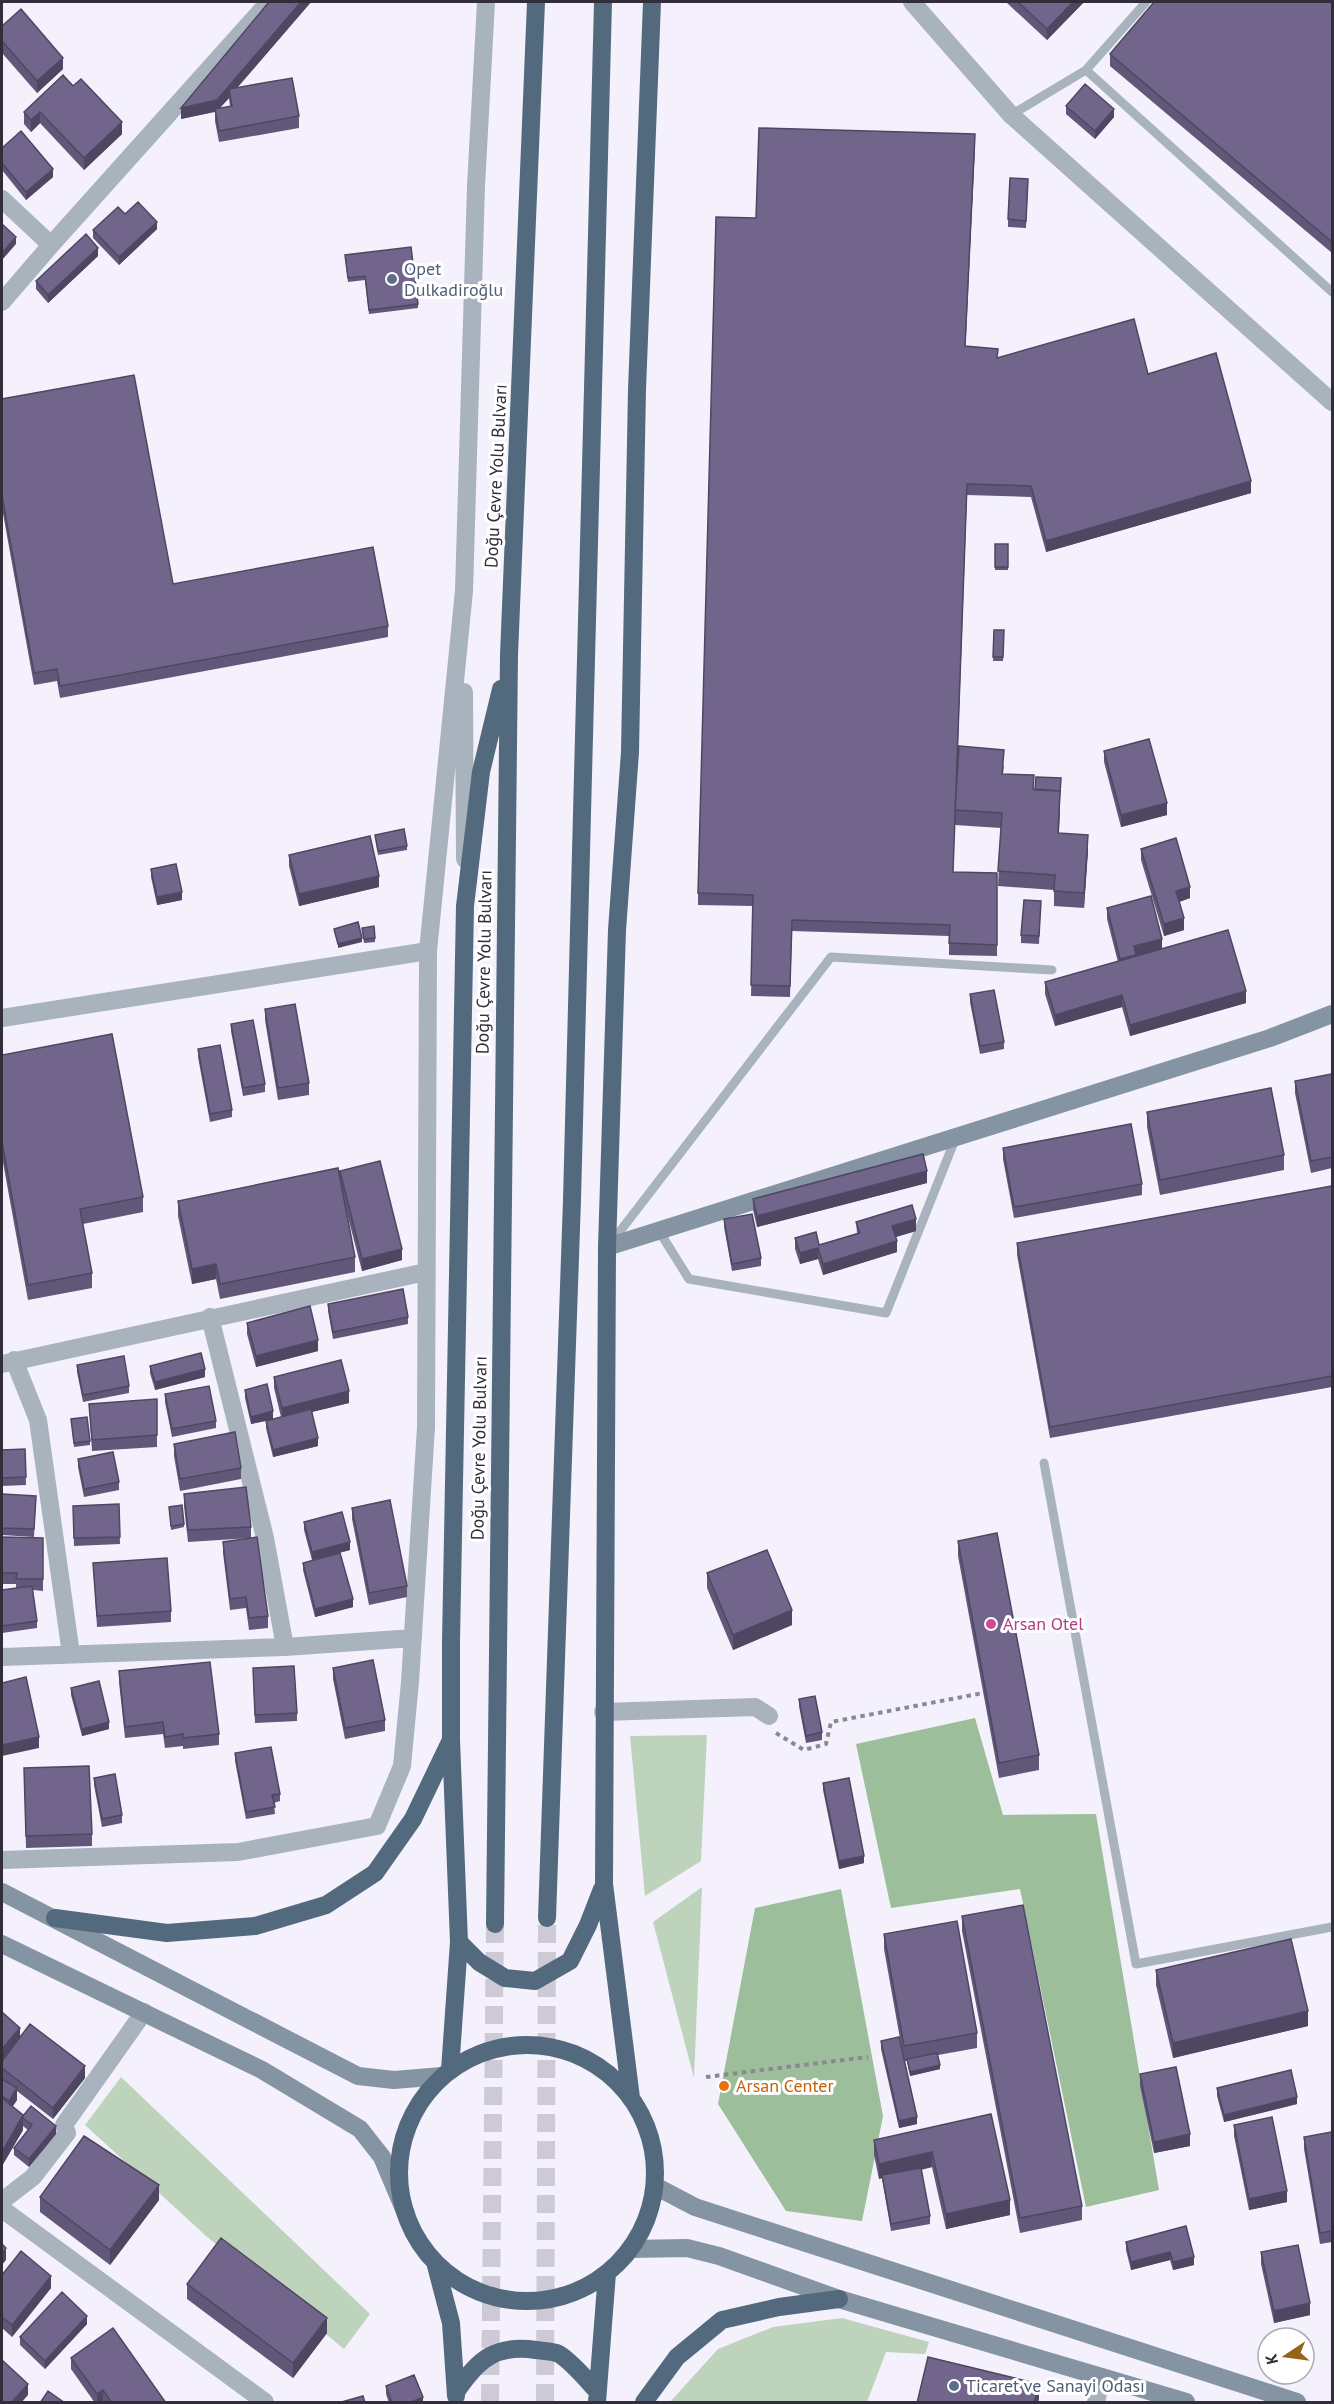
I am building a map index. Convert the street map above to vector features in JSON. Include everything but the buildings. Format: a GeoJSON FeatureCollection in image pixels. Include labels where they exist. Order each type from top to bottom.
{"type":"FeatureCollection","features":[{"type":"Feature","properties":{"kind":"highway","name":"Doğu Çevre Yolu Bulvarı"},"geometry":{"type":"LineString","coordinates":[[495,1924],[508,655],[536,2]]}},
{"type":"Feature","properties":{"kind":"highway"},"geometry":{"type":"LineString","coordinates":[[547,1918],[571,1212],[603,2]]}},
{"type":"Feature","properties":{"kind":"highway"},"geometry":{"type":"LineString","coordinates":[[631,2098],[604,1884],[603,1712],[607,1247],[617,930],[630,752],[637,390],[652,2]]}},
{"type":"Feature","properties":{"kind":"highway"},"geometry":{"type":"LineString","coordinates":[[446,2073],[459,1942],[451,1740],[465,906],[482,772],[508,655]]}},
{"type":"Feature","properties":{"kind":"highway"},"geometry":{"type":"LineString","coordinates":[[55,1918],[167,1933],[255,1926],[326,1905],[375,1872],[413,1819],[451,1740]]}},
{"type":"Feature","properties":{"kind":"highway"},"geometry":{"type":"LineString","coordinates":[[459,1942],[480,1962],[505,1978],[535,1981],[570,1960],[588,1925],[604,1884]]}},
{"type":"Feature","properties":{"kind":"highway"},"geometry":{"type":"LineString","coordinates":[[541,2044],[576,2053],[606,2072],[631,2098],[649,2135],[654,2155],[655,2186],[647,2219],[630,2249],[607,2273],[575,2292],[538,2301],[492,2295],[465,2285],[435,2262],[418,2240],[406,2214],[399,2177],[403,2140],[418,2105],[446,2073],[471,2056],[506,2046],[541,2044]]}},
{"type":"Feature","properties":{"kind":"highway"},"geometry":{"type":"LineString","coordinates":[[435,2262],[451,2323],[456,2397]]}},
{"type":"Feature","properties":{"kind":"highway"},"geometry":{"type":"LineString","coordinates":[[596,2396],[607,2273]]}},
{"type":"Feature","properties":{"kind":"highway"},"geometry":{"type":"LineString","coordinates":[[644,2403],[677,2357],[722,2320],[779,2307],[839,2299]]}},
{"type":"Feature","properties":{"kind":"highway"},"geometry":{"type":"LineString","coordinates":[[456,2397],[467,2375],[493,2352],[520,2347],[556,2353],[572,2364],[596,2396]]}},
{"type":"Feature","properties":{"kind":"main road"},"geometry":{"type":"LineString","coordinates":[[607,1247],[1269,1038],[1332,1014]]}},
{"type":"Feature","properties":{"kind":"main road"},"geometry":{"type":"LineString","coordinates":[[2,1892],[358,2076],[394,2080],[446,2073]]}},
{"type":"Feature","properties":{"kind":"main road"},"geometry":{"type":"LineString","coordinates":[[2,1944],[262,2070],[360,2129],[382,2157],[406,2214]]}},
{"type":"Feature","properties":{"kind":"main road"},"geometry":{"type":"LineString","coordinates":[[655,2186],[694,2207],[1297,2403]]}},
{"type":"Feature","properties":{"kind":"main road"},"geometry":{"type":"LineString","coordinates":[[630,2249],[687,2248],[719,2256],[839,2299],[1186,2403]]}},
{"type":"Feature","properties":{"kind":"street"},"geometry":{"type":"LineString","coordinates":[[2,302],[269,2]]}},
{"type":"Feature","properties":{"kind":"street"},"geometry":{"type":"LineString","coordinates":[[465,906],[464,591],[476,186],[486,2]]}},
{"type":"Feature","properties":{"kind":"street"},"geometry":{"type":"LineString","coordinates":[[912,2],[1011,115],[1332,402]]}},
{"type":"Feature","properties":{"kind":"street"},"geometry":{"type":"LineString","coordinates":[[2,199],[51,245]]}},
{"type":"Feature","properties":{"kind":"street"},"geometry":{"type":"LineString","coordinates":[[2,1860],[238,1852],[377,1827],[402,1766],[413,1638],[426,1427],[428,951],[464,591]]}},
{"type":"Feature","properties":{"kind":"street"},"geometry":{"type":"LineString","coordinates":[[2,1018],[428,951]]}},
{"type":"Feature","properties":{"kind":"street"},"geometry":{"type":"LineString","coordinates":[[71,1654],[38,1420],[8,1362],[426,1272]]}},
{"type":"Feature","properties":{"kind":"street"},"geometry":{"type":"LineString","coordinates":[[210,1317],[265,1538],[285,1647]]}},
{"type":"Feature","properties":{"kind":"street"},"geometry":{"type":"LineString","coordinates":[[2,1658],[285,1647],[413,1638]]}},
{"type":"Feature","properties":{"kind":"street"},"geometry":{"type":"LineString","coordinates":[[603,1712],[755,1707],[772,1724]]}},
{"type":"Feature","properties":{"kind":"street"},"geometry":{"type":"LineString","coordinates":[[2,2200],[33,2177],[67,2133],[64,2125],[144,2012]]}},
{"type":"Feature","properties":{"kind":"street"},"geometry":{"type":"LineString","coordinates":[[2,2209],[265,2403]]}},
{"type":"Feature","properties":{"kind":"street"},"geometry":{"type":"LineString","coordinates":[[1096,2403],[1102,2377]]}},
{"type":"Feature","properties":{"kind":"lane"},"geometry":{"type":"LineString","coordinates":[[1011,115],[1086,70],[1146,2]]}},
{"type":"Feature","properties":{"kind":"lane"},"geometry":{"type":"LineString","coordinates":[[1086,70],[1332,292]]}},
{"type":"Feature","properties":{"kind":"lane"},"geometry":{"type":"LineString","coordinates":[[607,1247],[831,957],[1052,970]]}},
{"type":"Feature","properties":{"kind":"lane"},"geometry":{"type":"LineString","coordinates":[[660,1231],[689,1280],[886,1313],[956,1137]]}},
{"type":"Feature","properties":{"kind":"lane"},"geometry":{"type":"LineString","coordinates":[[1044,1463],[1136,1964],[1332,1927]]}},
{"type":"Feature","properties":{"kind":"path"},"geometry":{"type":"LineString","coordinates":[[772,1724],[804,1750],[826,1744],[831,1722],[983,1693]]}},
{"type":"Feature","properties":{"kind":"path"},"geometry":{"type":"LineString","coordinates":[[706,2077],[868,2057]]}},
{"type":"Feature","properties":{"kind":"green space"},"geometry":{"type":"Polygon","coordinates":[[[975,1718],[1003,1815],[1096,1814],[1159,2190],[1086,2207],[1020,1889],[891,1908],[856,1744],[975,1718]]]}},
{"type":"Feature","properties":{"kind":"green space"},"geometry":{"type":"Polygon","coordinates":[[[707,1735],[701,1861],[645,1896],[630,1736],[707,1735]]]}},
{"type":"Feature","properties":{"kind":"green space"},"geometry":{"type":"Polygon","coordinates":[[[702,1887],[694,2078],[653,1922],[702,1887]]]}},
{"type":"Feature","properties":{"kind":"green space"},"geometry":{"type":"Polygon","coordinates":[[[841,1889],[883,2116],[862,2221],[786,2211],[718,2104],[755,1908],[841,1889]]]}},
{"type":"Feature","properties":{"kind":"green space"},"geometry":{"type":"Polygon","coordinates":[[[121,2077],[370,2314],[344,2349],[206,2236],[85,2125],[121,2077]]]}},
{"type":"Feature","properties":{"kind":"green space"},"geometry":{"type":"Polygon","coordinates":[[[842,2318],[929,2342],[925,2354],[886,2352],[867,2402],[670,2402],[718,2349],[773,2327],[842,2318]]]}},
{"type":"Feature","properties":{"kind":"tunnel"},"geometry":{"type":"LineString","coordinates":[[545,2402],[547,1918]]}},
{"type":"Feature","properties":{"kind":"tunnel"},"geometry":{"type":"LineString","coordinates":[[490,2402],[495,1924]]}},
{"type":"Feature","properties":{"kind":"place","name":"Opet Dulkadiroğlu"},"geometry":{"type":"Point","coordinates":[392,279]}},
{"type":"Feature","properties":{"kind":"place","name":"Arsan Otel"},"geometry":{"type":"Point","coordinates":[991,1624]}},
{"type":"Feature","properties":{"kind":"place","name":"Arsan Center"},"geometry":{"type":"Point","coordinates":[724,2086]}},
{"type":"Feature","properties":{"kind":"place","name":"Ticaret ve Sanayi Odası"},"geometry":{"type":"Point","coordinates":[954,2386]}}]}
